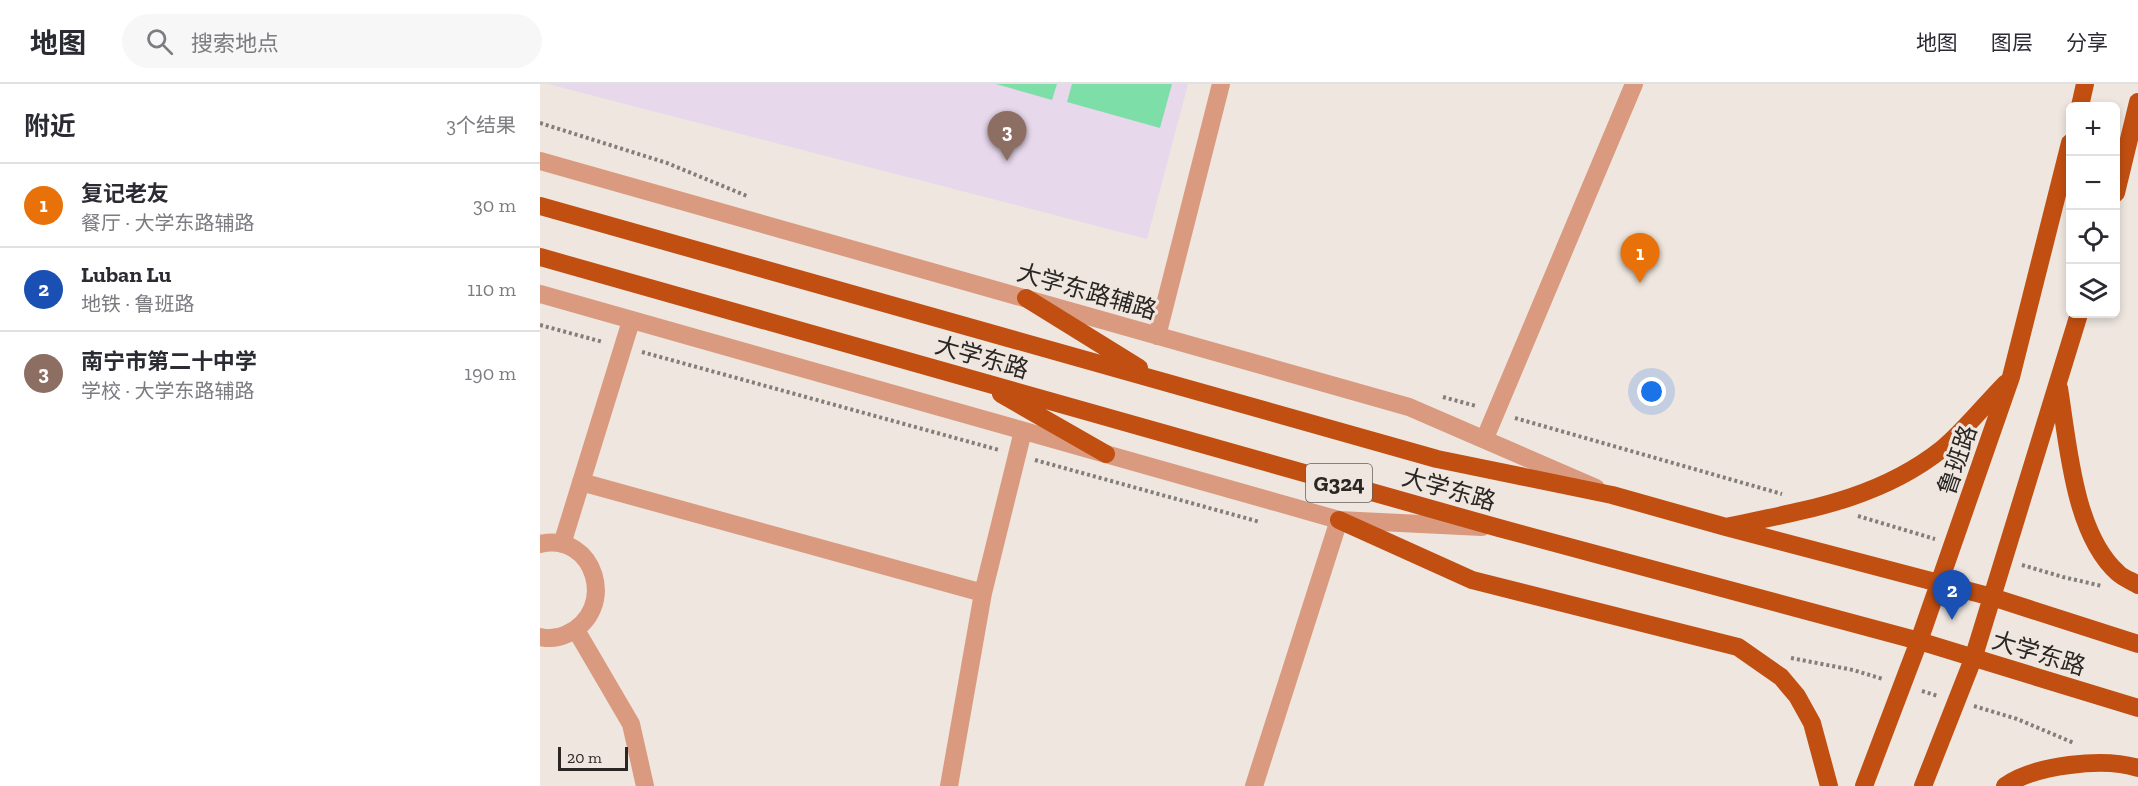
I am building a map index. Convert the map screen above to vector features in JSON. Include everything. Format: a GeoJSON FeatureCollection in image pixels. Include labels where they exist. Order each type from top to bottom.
{"type":"FeatureCollection","features":[{"type":"Feature","properties":{"kind":"main road"},"geometry":{"type":"LineString","coordinates":[[2081,102],[2085,84]]}},
{"type":"Feature","properties":{"kind":"main road"},"geometry":{"type":"LineString","coordinates":[[2120,173],[2138,102]]}},
{"type":"Feature","properties":{"kind":"main road","name":"鲁班路"},"geometry":{"type":"LineString","coordinates":[[1864,786],[1919,641],[2011,377],[2067,156]]}},
{"type":"Feature","properties":{"kind":"main road","name":"大学东路"},"geometry":{"type":"LineString","coordinates":[[540,206],[1437,459],[1612,495],[1992,597],[2138,644]]}},
{"type":"Feature","properties":{"kind":"main road","name":"大学东路"},"geometry":{"type":"LineString","coordinates":[[540,257],[1499,528],[1919,641],[2138,708]]}},
{"type":"Feature","properties":{"kind":"main road"},"geometry":{"type":"LineString","coordinates":[[1026,298],[1158,381]]}},
{"type":"Feature","properties":{"kind":"main road"},"geometry":{"type":"LineString","coordinates":[[1923,786],[1973,659],[2078,318]]}},
{"type":"Feature","properties":{"kind":"main road"},"geometry":{"type":"LineString","coordinates":[[1726,527],[1826,506],[1888,484],[1942,448],[2011,377]]}},
{"type":"Feature","properties":{"kind":"main road"},"geometry":{"type":"LineString","coordinates":[[975,380],[1106,454]]}},
{"type":"Feature","properties":{"kind":"main road"},"geometry":{"type":"LineString","coordinates":[[2058,384],[2076,491],[2095,544],[2118,574],[2138,585]]}},
{"type":"Feature","properties":{"kind":"main road"},"geometry":{"type":"LineString","coordinates":[[1338,520],[1472,580],[1738,647],[1781,677],[1797,696],[1812,723],[1829,786]]}},
{"type":"Feature","properties":{"kind":"main road"},"geometry":{"type":"LineString","coordinates":[[2005,786],[2052,766],[2123,763],[2138,768]]}},
{"type":"Feature","properties":{"kind":"street"},"geometry":{"type":"LineString","coordinates":[[1157,336],[1221,84]]}},
{"type":"Feature","properties":{"kind":"street"},"geometry":{"type":"LineString","coordinates":[[1485,438],[1634,84]]}},
{"type":"Feature","properties":{"kind":"street","name":"大学东路辅路"},"geometry":{"type":"LineString","coordinates":[[540,161],[1409,407],[1612,495]]}},
{"type":"Feature","properties":{"kind":"street"},"geometry":{"type":"LineString","coordinates":[[540,294],[1338,520],[1499,528]]}},
{"type":"Feature","properties":{"kind":"street"},"geometry":{"type":"LineString","coordinates":[[562,544],[631,321]]}},
{"type":"Feature","properties":{"kind":"street"},"geometry":{"type":"LineString","coordinates":[[949,786],[983,593],[1023,431]]}},
{"type":"Feature","properties":{"kind":"street"},"geometry":{"type":"LineString","coordinates":[[581,482],[983,593]]}},
{"type":"Feature","properties":{"kind":"street"},"geometry":{"type":"LineString","coordinates":[[1254,786],[1338,520]]}},
{"type":"Feature","properties":{"kind":"street"},"geometry":{"type":"LineString","coordinates":[[540,544],[562,544],[576,550],[588,561],[595,575],[597,590],[594,605],[587,619],[576,630],[561,636],[540,637]]}},
{"type":"Feature","properties":{"kind":"street"},"geometry":{"type":"LineString","coordinates":[[576,630],[631,724],[645,786]]}},
{"type":"Feature","properties":{"kind":"path"},"geometry":{"type":"LineString","coordinates":[[1784,656],[1853,670],[2017,719],[2081,746]]}},
{"type":"Feature","properties":{"kind":"shaded area"},"geometry":{"type":"Polygon","coordinates":[[[548,84],[1188,84],[1147,239],[548,84]]]}},
{"type":"Feature","properties":{"kind":"green space"},"geometry":{"type":"Polygon","coordinates":[[[996,84],[1057,84],[1052,100],[996,84]]]}},
{"type":"Feature","properties":{"kind":"green space"},"geometry":{"type":"Polygon","coordinates":[[[1072,84],[1172,84],[1160,128],[1067,102],[1072,84]]]}},
{"type":"Feature","properties":{"kind":"place","name":"南宁市第二十中学"},"geometry":{"type":"Point","coordinates":[1007,161]}},
{"type":"Feature","properties":{"kind":"place","name":"复记老友"},"geometry":{"type":"Point","coordinates":[1640,283]}},
{"type":"Feature","properties":{"kind":"place","name":"Luban Lu"},"geometry":{"type":"Point","coordinates":[1952,620]}}]}
